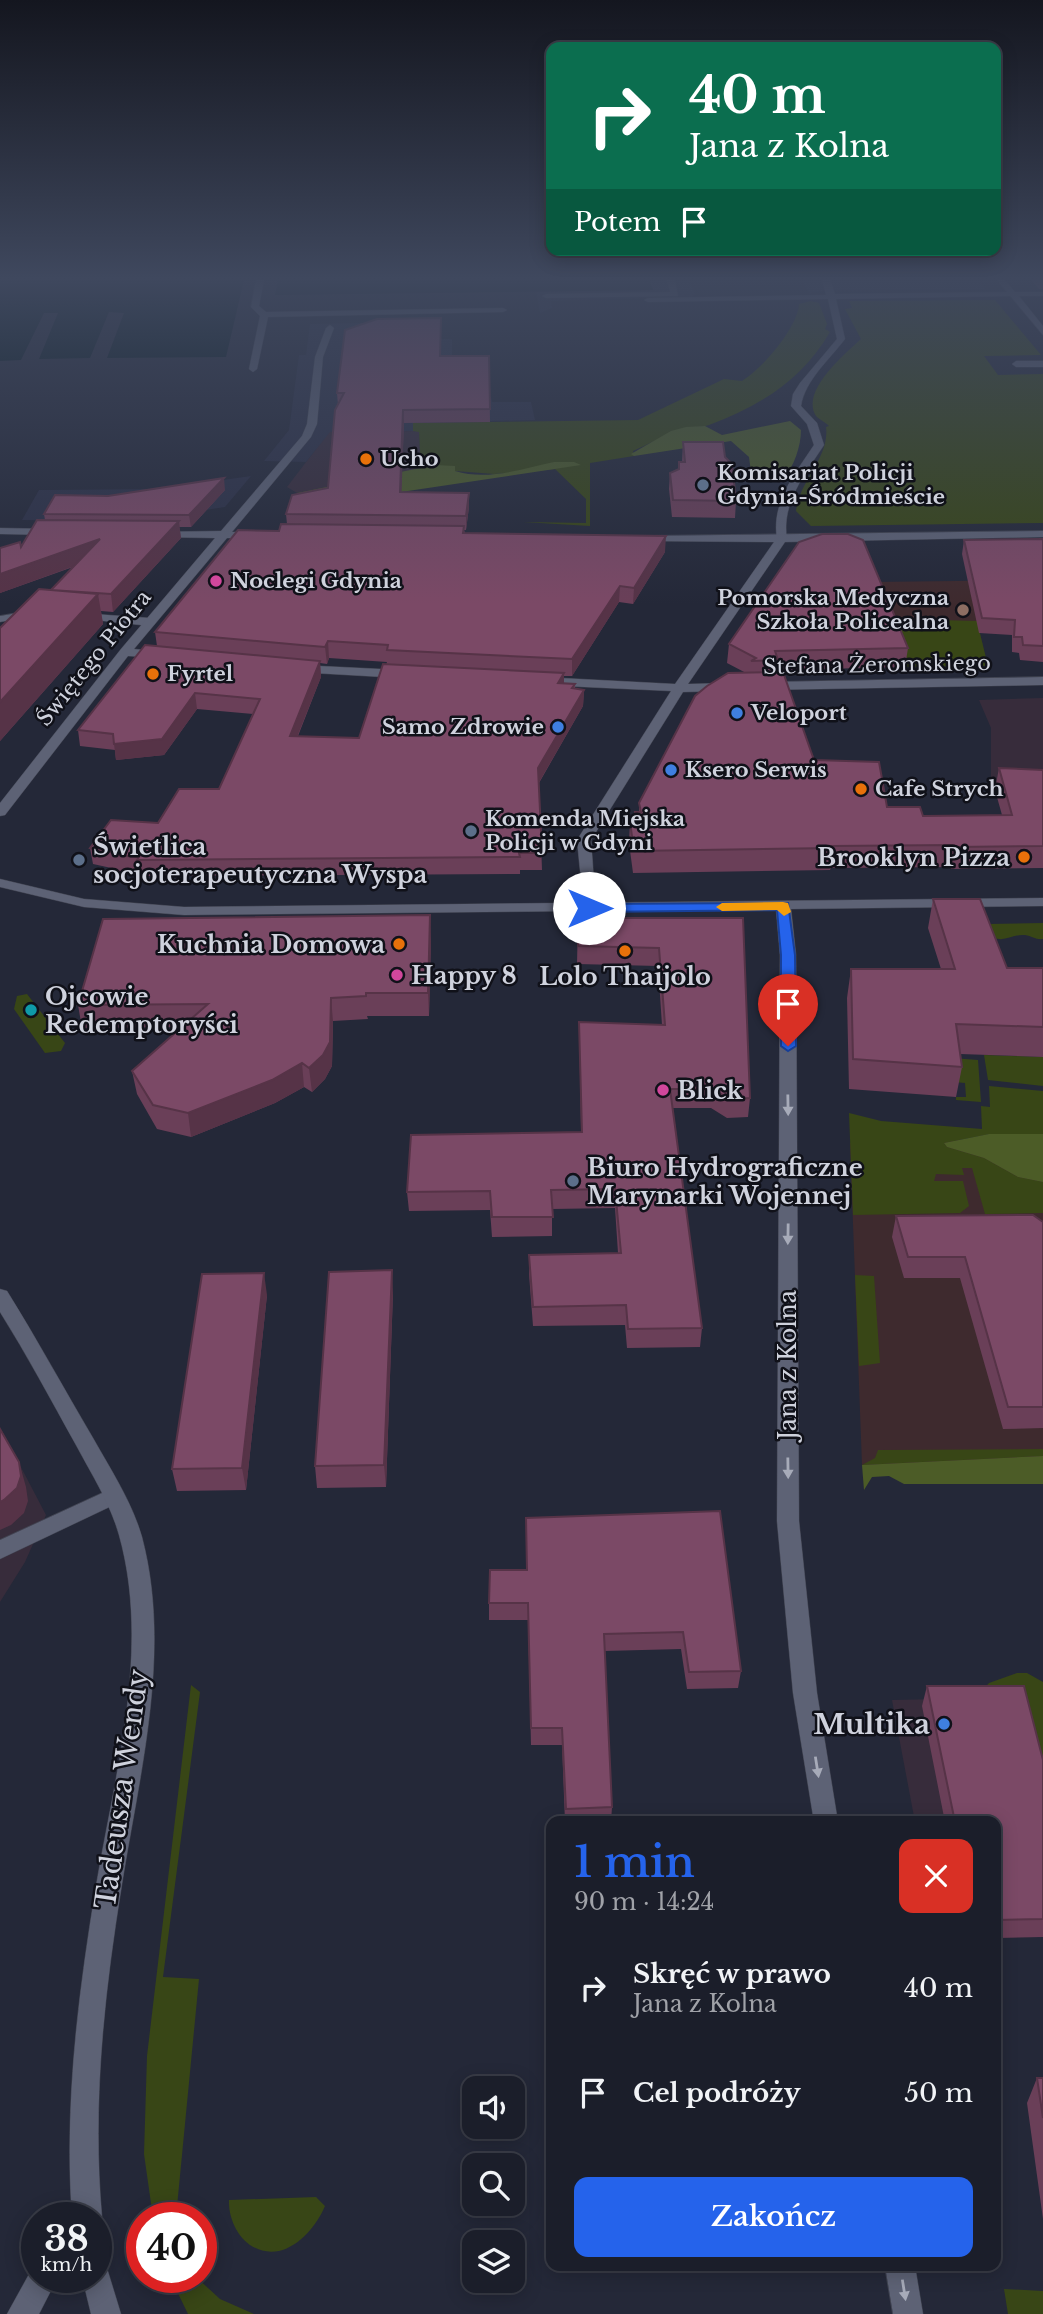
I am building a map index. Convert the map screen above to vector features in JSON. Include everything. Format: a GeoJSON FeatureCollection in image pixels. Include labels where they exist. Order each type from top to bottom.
{"type":"FeatureCollection","features":[{"type":"Feature","properties":{"kind":"street","name":"Świętego Piotra"},"geometry":{"type":"LineString","coordinates":[[0,812],[125,652],[309,431],[315,388]]}},
{"type":"Feature","properties":{"kind":"street"},"geometry":{"type":"LineString","coordinates":[[782,539],[779,530],[784,506],[819,445],[812,424],[796,406],[798,394],[803,388]]}},
{"type":"Feature","properties":{"kind":"street"},"geometry":{"type":"LineString","coordinates":[[0,531],[68,532]]}},
{"type":"Feature","properties":{"kind":"street"},"geometry":{"type":"LineString","coordinates":[[143,533],[264,535]]}},
{"type":"Feature","properties":{"kind":"street"},"geometry":{"type":"LineString","coordinates":[[638,538],[782,539],[1043,534]]}},
{"type":"Feature","properties":{"kind":"street"},"geometry":{"type":"LineString","coordinates":[[589,908],[584,840],[679,688],[782,539]]}},
{"type":"Feature","properties":{"kind":"street"},"geometry":{"type":"LineString","coordinates":[[0,618],[50,613]]}},
{"type":"Feature","properties":{"kind":"street"},"geometry":{"type":"LineString","coordinates":[[63,615],[150,622]]}},
{"type":"Feature","properties":{"kind":"street"},"geometry":{"type":"LineString","coordinates":[[125,652],[173,657]]}},
{"type":"Feature","properties":{"kind":"street"},"geometry":{"type":"LineString","coordinates":[[289,668],[421,675]]}},
{"type":"Feature","properties":{"kind":"street","name":"Stefana Żeromskiego"},"geometry":{"type":"LineString","coordinates":[[524,680],[679,688],[1043,681]]}},
{"type":"Feature","properties":{"kind":"street"},"geometry":{"type":"LineString","coordinates":[[0,883],[84,903],[184,911],[1043,902]]}},
{"type":"Feature","properties":{"kind":"street","name":"Jana z Kolna"},"geometry":{"type":"LineString","coordinates":[[783,906],[788,955],[788,1521],[805,1693],[825,1816]]}},
{"type":"Feature","properties":{"kind":"street","name":"Tadeusza Wendy"},"geometry":{"type":"LineString","coordinates":[[0,1296],[47,1374],[113,1496],[130,1537],[143,1614],[138,1715],[97,1969],[83,2110],[85,2202]]}},
{"type":"Feature","properties":{"kind":"street"},"geometry":{"type":"LineString","coordinates":[[0,1550],[113,1496]]}},
{"type":"Feature","properties":{"kind":"street"},"geometry":{"type":"LineString","coordinates":[[901,2271],[908,2314]]}},
{"type":"Feature","properties":{"kind":"street"},"geometry":{"type":"LineString","coordinates":[[22,2314],[34,2293]]}},
{"type":"Feature","properties":{"kind":"street"},"geometry":{"type":"LineString","coordinates":[[100,2293],[106,2314]]}},
{"type":"Feature","properties":{"kind":"shaded area"},"geometry":{"type":"Polygon","coordinates":[[[295,388],[479,388],[491,397],[492,402],[531,402],[535,420],[413,423],[413,431],[330,432],[306,462],[264,461],[289,430],[295,388]]]}},
{"type":"Feature","properties":{"kind":"shaded area"},"geometry":{"type":"Polygon","coordinates":[[[419,431],[420,454],[406,455],[430,467],[297,493],[287,487],[329,432],[419,431]]]}},
{"type":"Feature","properties":{"kind":"shaded area"},"geometry":{"type":"Polygon","coordinates":[[[251,476],[225,507],[127,522],[22,520],[39,490],[159,489],[251,476]]]}},
{"type":"Feature","properties":{"kind":"shaded area","name":"Pomorska Medyczna Szkoła Policealna"},"geometry":{"type":"Polygon","coordinates":[[[1043,580],[1043,623],[898,620],[895,642],[871,582],[1043,580]]]}},
{"type":"Feature","properties":{"kind":"shaded area"},"geometry":{"type":"Polygon","coordinates":[[[1043,698],[1043,790],[991,787],[991,728],[979,700],[1043,698]]]}},
{"type":"Feature","properties":{"kind":"shaded area"},"geometry":{"type":"Polygon","coordinates":[[[1043,1138],[1043,1462],[862,1465],[850,1143],[1043,1138]]]}},
{"type":"Feature","properties":{"kind":"shaded area"},"geometry":{"type":"Polygon","coordinates":[[[0,1427],[46,1515],[25,1562],[0,1602],[0,1427]]]}},
{"type":"Feature","properties":{"kind":"shaded area"},"geometry":{"type":"Polygon","coordinates":[[[1043,1697],[1043,1937],[1001,1938],[1001,1816],[914,1816],[892,1700],[1043,1697]]]}},
{"type":"Feature","properties":{"kind":"green space"},"geometry":{"type":"Polygon","coordinates":[[[705,388],[779,388],[728,418],[706,426],[682,429],[633,451],[634,456],[590,463],[590,526],[523,522],[586,523],[586,499],[555,469],[494,474],[455,471],[455,467],[428,466],[404,454],[420,453],[419,432],[413,431],[413,423],[638,420],[705,388]]]}},
{"type":"Feature","properties":{"kind":"green space"},"geometry":{"type":"Polygon","coordinates":[[[818,388],[1043,388],[1043,523],[811,526],[796,511],[798,500],[823,449],[826,427],[829,426],[816,416],[814,396],[818,388]]]}},
{"type":"Feature","properties":{"kind":"green space"},"geometry":{"type":"Polygon","coordinates":[[[790,421],[801,430],[801,436],[794,462],[783,479],[752,479],[749,457],[731,441],[634,456],[631,454],[671,431],[686,427],[705,426],[722,435],[790,421]]]}},
{"type":"Feature","properties":{"kind":"green space"},"geometry":{"type":"Polygon","coordinates":[[[554,462],[574,462],[581,465],[314,505],[297,493],[435,465],[455,466],[455,471],[479,475],[504,473],[554,462]]]}},
{"type":"Feature","properties":{"kind":"green space"},"geometry":{"type":"Polygon","coordinates":[[[898,619],[977,621],[988,666],[905,667],[895,642],[898,619]]]}},
{"type":"Feature","properties":{"kind":"green space"},"geometry":{"type":"Polygon","coordinates":[[[1043,923],[1043,939],[1025,935],[994,938],[989,924],[1043,923]]]}},
{"type":"Feature","properties":{"kind":"green space"},"geometry":{"type":"Polygon","coordinates":[[[27,994],[65,1043],[61,1051],[45,1053],[14,1009],[17,996],[27,994]]]}},
{"type":"Feature","properties":{"kind":"green space"},"geometry":{"type":"Polygon","coordinates":[[[984,1055],[1043,1057],[1043,1086],[988,1080],[984,1055]]]}},
{"type":"Feature","properties":{"kind":"green space"},"geometry":{"type":"Polygon","coordinates":[[[952,1058],[978,1060],[981,1102],[956,1100],[956,1097],[966,1097],[965,1083],[954,1082],[952,1058]]]}},
{"type":"Feature","properties":{"kind":"green space"},"geometry":{"type":"Polygon","coordinates":[[[989,1086],[1043,1091],[1043,1134],[990,1134],[944,1143],[947,1147],[984,1158],[1018,1177],[1043,1182],[1043,1213],[985,1214],[972,1168],[962,1168],[964,1175],[936,1174],[934,1181],[963,1181],[969,1206],[960,1213],[853,1215],[849,1113],[881,1121],[982,1129],[981,1106],[990,1107],[989,1086]]]}},
{"type":"Feature","properties":{"kind":"green space"},"geometry":{"type":"Polygon","coordinates":[[[989,1134],[1043,1134],[1043,1182],[1018,1177],[984,1158],[947,1147],[944,1143],[989,1134]]]}},
{"type":"Feature","properties":{"kind":"green space"},"geometry":{"type":"Polygon","coordinates":[[[855,1275],[874,1276],[880,1363],[859,1366],[855,1275]]]}},
{"type":"Feature","properties":{"kind":"green space"},"geometry":{"type":"Polygon","coordinates":[[[1043,1449],[1043,1456],[862,1465],[875,1458],[878,1450],[1043,1449]]]}},
{"type":"Feature","properties":{"kind":"green space"},"geometry":{"type":"Polygon","coordinates":[[[1043,1456],[1043,1484],[904,1484],[889,1476],[872,1477],[864,1490],[862,1465],[1043,1456]]]}},
{"type":"Feature","properties":{"kind":"green space"},"geometry":{"type":"Polygon","coordinates":[[[1017,1673],[1027,1673],[1043,1682],[1043,1811],[968,1706],[989,1683],[1017,1673]]]}},
{"type":"Feature","properties":{"kind":"green space"},"geometry":{"type":"Polygon","coordinates":[[[191,1685],[200,1692],[163,1977],[199,1979],[177,2202],[151,2202],[144,2154],[147,2056],[191,1685]]]}},
{"type":"Feature","properties":{"kind":"green space"},"geometry":{"type":"Polygon","coordinates":[[[316,2197],[325,2206],[317,2220],[301,2240],[279,2251],[268,2252],[249,2244],[242,2238],[232,2220],[229,2200],[316,2197]]]}},
{"type":"Feature","properties":{"kind":"green space"},"geometry":{"type":"Polygon","coordinates":[[[1004,2289],[1043,2291],[1043,2314],[1008,2314],[1004,2289]]]}},
{"type":"Feature","properties":{"kind":"green space"},"geometry":{"type":"Polygon","coordinates":[[[178,2293],[213,2293],[220,2299],[254,2314],[188,2314],[178,2293]]]}},
{"type":"Feature","properties":{"kind":"building"},"geometry":{"type":"Polygon","coordinates":[[[338,388],[490,388],[490,409],[403,410],[400,492],[469,493],[466,516],[286,514],[292,495],[328,488],[335,410],[344,393],[337,393],[338,388]]]}},
{"type":"Feature","properties":{"kind":"building"},"geometry":{"type":"Polygon","coordinates":[[[683,442],[723,442],[725,457],[732,464],[736,501],[673,500],[670,473],[679,469],[679,462],[685,462],[683,442]]]}},
{"type":"Feature","properties":{"kind":"building"},"geometry":{"type":"Polygon","coordinates":[[[224,478],[189,515],[44,514],[55,495],[108,496],[224,478]]]}},
{"type":"Feature","properties":{"kind":"building"},"geometry":{"type":"Polygon","coordinates":[[[37,520],[179,521],[111,594],[51,590],[100,539],[0,574],[0,548],[20,542],[21,547],[37,520]]]}},
{"type":"Feature","properties":{"kind":"building"},"geometry":{"type":"Polygon","coordinates":[[[281,524],[464,526],[463,533],[666,536],[634,588],[620,586],[572,659],[387,650],[388,645],[328,641],[325,647],[155,632],[238,530],[279,531],[281,524]]]}},
{"type":"Feature","properties":{"kind":"building"},"geometry":{"type":"Polygon","coordinates":[[[822,534],[848,534],[863,540],[908,648],[775,651],[778,660],[751,661],[756,658],[729,644],[799,542],[822,534]]]}},
{"type":"Feature","properties":{"kind":"building"},"geometry":{"type":"Polygon","coordinates":[[[1043,539],[1043,646],[1023,645],[1022,637],[1014,637],[1015,620],[982,618],[964,540],[1043,539]]]}},
{"type":"Feature","properties":{"kind":"building"},"geometry":{"type":"Polygon","coordinates":[[[39,589],[98,594],[0,702],[0,628],[39,589]]]}},
{"type":"Feature","properties":{"kind":"building"},"geometry":{"type":"Polygon","coordinates":[[[145,645],[320,661],[290,736],[359,738],[383,664],[564,673],[558,683],[575,684],[572,688],[584,690],[538,768],[542,853],[519,853],[520,857],[137,860],[139,857],[114,855],[115,853],[90,848],[111,820],[158,823],[179,789],[219,789],[260,699],[195,693],[162,739],[114,744],[113,734],[78,730],[145,645]]]}},
{"type":"Feature","properties":{"kind":"building"},"geometry":{"type":"Polygon","coordinates":[[[783,672],[814,760],[879,762],[887,807],[920,807],[923,816],[1012,815],[999,768],[1043,770],[1043,846],[832,846],[833,848],[634,851],[630,822],[637,822],[635,812],[641,812],[639,803],[695,696],[728,673],[783,672]]]}},
{"type":"Feature","properties":{"kind":"building"},"geometry":{"type":"Polygon","coordinates":[[[933,899],[980,899],[1007,968],[1043,968],[1043,1027],[956,1024],[962,1067],[853,1059],[851,969],[955,969],[933,899]]]}},
{"type":"Feature","properties":{"kind":"building"},"geometry":{"type":"Polygon","coordinates":[[[430,915],[428,993],[366,993],[366,996],[331,998],[330,1042],[323,1055],[309,1068],[302,1063],[272,1080],[188,1113],[153,1105],[132,1071],[208,1004],[78,1005],[103,919],[430,915]]]}},
{"type":"Feature","properties":{"kind":"building"},"geometry":{"type":"Polygon","coordinates":[[[578,918],[743,918],[750,1098],[729,1099],[713,1089],[670,1089],[702,1328],[628,1329],[626,1305],[533,1307],[529,1255],[621,1253],[615,1189],[551,1190],[553,1217],[492,1217],[490,1191],[407,1192],[411,1135],[582,1132],[579,1022],[665,1025],[659,948],[578,946],[578,918]]]}},
{"type":"Feature","properties":{"kind":"building"},"geometry":{"type":"Polygon","coordinates":[[[1033,1215],[1043,1222],[1043,1407],[1008,1407],[965,1257],[908,1257],[896,1216],[1033,1215]]]}},
{"type":"Feature","properties":{"kind":"building"},"geometry":{"type":"Polygon","coordinates":[[[392,1270],[384,1465],[315,1466],[329,1272],[392,1270]]]}},
{"type":"Feature","properties":{"kind":"building"},"geometry":{"type":"Polygon","coordinates":[[[264,1273],[242,1468],[172,1469],[202,1274],[264,1273]]]}},
{"type":"Feature","properties":{"kind":"building"},"geometry":{"type":"Polygon","coordinates":[[[0,1429],[19,1462],[21,1476],[17,1488],[0,1502],[0,1429]]]}},
{"type":"Feature","properties":{"kind":"building"},"geometry":{"type":"Polygon","coordinates":[[[720,1511],[741,1671],[689,1672],[683,1632],[604,1634],[612,1807],[566,1809],[562,1728],[531,1728],[528,1603],[489,1603],[490,1570],[527,1570],[526,1518],[720,1511]]]}},
{"type":"Feature","properties":{"kind":"building"},"geometry":{"type":"Polygon","coordinates":[[[927,1686],[1024,1686],[1043,1760],[1043,1919],[1001,1920],[1001,1816],[954,1816],[927,1686]]]}},
{"type":"Feature","properties":{"kind":"building"},"geometry":{"type":"Polygon","coordinates":[[[1037,2078],[1043,2078],[1043,2118],[1037,2078]]]}},
{"type":"Feature","properties":{"kind":"slow traffic"},"geometry":{"type":"LineString","coordinates":[[722,907],[783,906],[784,912]]}},
{"type":"Feature","properties":{"kind":"place","name":"Ucho"},"geometry":{"type":"Point","coordinates":[366,459]}},
{"type":"Feature","properties":{"kind":"place","name":"Komisariat Policji Gdynia-Śródmieście"},"geometry":{"type":"Point","coordinates":[703,485]}},
{"type":"Feature","properties":{"kind":"place","name":"Noclegi Gdynia"},"geometry":{"type":"Point","coordinates":[216,581]}},
{"type":"Feature","properties":{"kind":"place","name":"Pomorska Medyczna Szkoła Policealna"},"geometry":{"type":"Point","coordinates":[963,610]}},
{"type":"Feature","properties":{"kind":"place","name":"Fyrtel"},"geometry":{"type":"Point","coordinates":[153,674]}},
{"type":"Feature","properties":{"kind":"place","name":"Veloport"},"geometry":{"type":"Point","coordinates":[737,713]}},
{"type":"Feature","properties":{"kind":"place","name":"Samo Zdrowie"},"geometry":{"type":"Point","coordinates":[558,727]}},
{"type":"Feature","properties":{"kind":"place","name":"Ksero Serwis"},"geometry":{"type":"Point","coordinates":[671,770]}},
{"type":"Feature","properties":{"kind":"place","name":"Cafe Strych"},"geometry":{"type":"Point","coordinates":[861,789]}},
{"type":"Feature","properties":{"kind":"place","name":"Komenda Miejska Policji w Gdyni"},"geometry":{"type":"Point","coordinates":[471,831]}},
{"type":"Feature","properties":{"kind":"place","name":"Brooklyn Pizza"},"geometry":{"type":"Point","coordinates":[1024,857]}},
{"type":"Feature","properties":{"kind":"place","name":"Świetlica socjoterapeutyczna Wyspa"},"geometry":{"type":"Point","coordinates":[79,860]}},
{"type":"Feature","properties":{"kind":"place","name":"Kuchnia Domowa"},"geometry":{"type":"Point","coordinates":[399,944]}},
{"type":"Feature","properties":{"kind":"place","name":"Lolo Thaijolo"},"geometry":{"type":"Point","coordinates":[625,951]}},
{"type":"Feature","properties":{"kind":"place","name":"Happy 8"},"geometry":{"type":"Point","coordinates":[397,975]}},
{"type":"Feature","properties":{"kind":"place","name":"Ojcowie Redemptoryści"},"geometry":{"type":"Point","coordinates":[31,1010]}},
{"type":"Feature","properties":{"kind":"place","name":"Blick"},"geometry":{"type":"Point","coordinates":[663,1090]}},
{"type":"Feature","properties":{"kind":"place","name":"Biuro Hydrograficzne Marynarki Wojennej"},"geometry":{"type":"Point","coordinates":[573,1181]}},
{"type":"Feature","properties":{"kind":"place","name":"Multika"},"geometry":{"type":"Point","coordinates":[944,1724]}},
{"type":"Feature","properties":{"kind":"route"},"geometry":{"type":"LineString","coordinates":[[589,908],[783,906],[788,955],[788,1046]]}}]}
